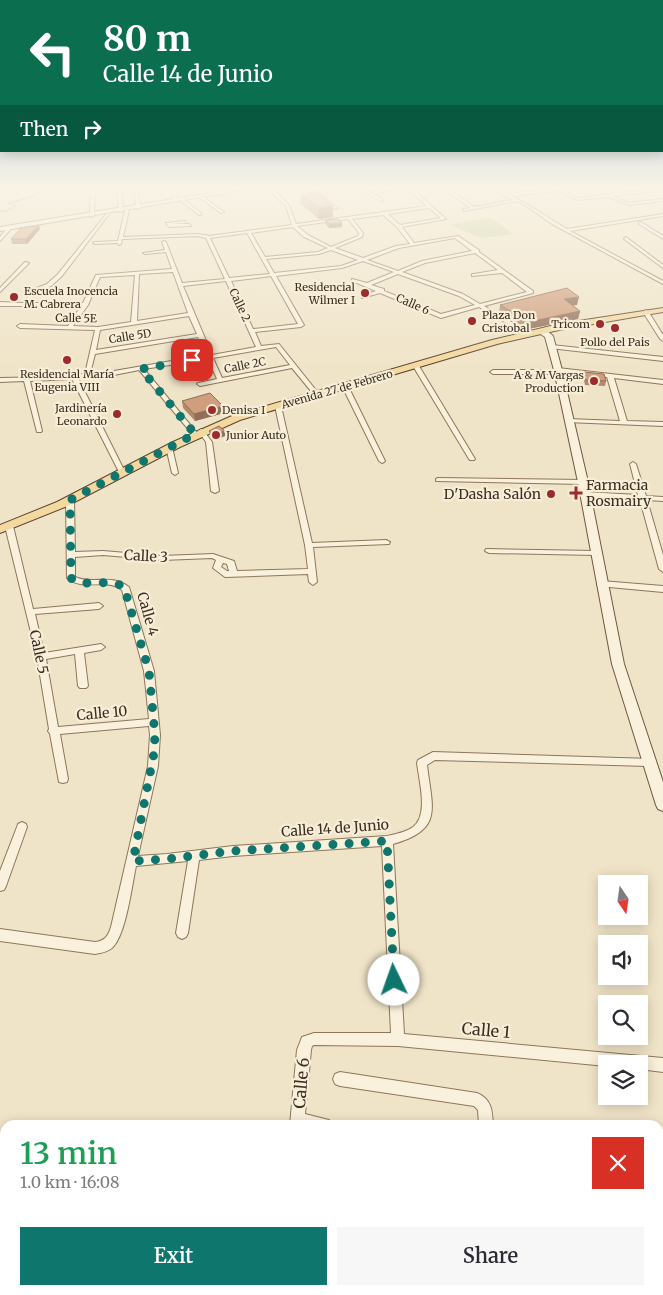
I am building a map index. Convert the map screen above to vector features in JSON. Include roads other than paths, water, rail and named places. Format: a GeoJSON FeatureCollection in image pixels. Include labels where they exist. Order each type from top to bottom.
{"type":"FeatureCollection","features":[{"type":"Feature","properties":{"kind":"main road","name":"Avenida 27 de Febrero"},"geometry":{"type":"LineString","coordinates":[[4,527],[70,500],[198,432],[236,418],[529,334],[663,310]]}},
{"type":"Feature","properties":{"kind":"main road"},"geometry":{"type":"LineString","coordinates":[[542,331],[549,336],[558,371],[583,482],[618,664],[648,762],[662,799]]}},
{"type":"Feature","properties":{"kind":"street"},"geometry":{"type":"LineString","coordinates":[[25,304],[36,290],[49,285],[60,275],[82,246]]}},
{"type":"Feature","properties":{"kind":"street"},"geometry":{"type":"LineString","coordinates":[[165,246],[208,356],[220,380]]}},
{"type":"Feature","properties":{"kind":"street","name":"Calle 2"},"geometry":{"type":"LineString","coordinates":[[212,246],[259,347]]}},
{"type":"Feature","properties":{"kind":"street"},"geometry":{"type":"LineString","coordinates":[[252,332],[301,325],[257,246]]}},
{"type":"Feature","properties":{"kind":"street"},"geometry":{"type":"LineString","coordinates":[[328,246],[449,290],[481,305],[529,334]]}},
{"type":"Feature","properties":{"kind":"street"},"geometry":{"type":"LineString","coordinates":[[264,258],[319,253],[339,246]]}},
{"type":"Feature","properties":{"kind":"street"},"geometry":{"type":"LineString","coordinates":[[181,285],[330,270],[364,260],[397,246]]}},
{"type":"Feature","properties":{"kind":"street"},"geometry":{"type":"LineString","coordinates":[[470,246],[532,292]]}},
{"type":"Feature","properties":{"kind":"street"},"geometry":{"type":"LineString","coordinates":[[597,246],[663,283]]}},
{"type":"Feature","properties":{"kind":"street"},"geometry":{"type":"LineString","coordinates":[[637,246],[663,267]]}},
{"type":"Feature","properties":{"kind":"street"},"geometry":{"type":"LineString","coordinates":[[367,285],[434,259],[477,251]]}},
{"type":"Feature","properties":{"kind":"street"},"geometry":{"type":"LineString","coordinates":[[145,253],[167,252]]}},
{"type":"Feature","properties":{"kind":"street"},"geometry":{"type":"LineString","coordinates":[[0,291],[27,263]]}},
{"type":"Feature","properties":{"kind":"street"},"geometry":{"type":"LineString","coordinates":[[69,328],[85,305],[98,276],[174,270]]}},
{"type":"Feature","properties":{"kind":"street"},"geometry":{"type":"LineString","coordinates":[[474,275],[504,271]]}},
{"type":"Feature","properties":{"kind":"street"},"geometry":{"type":"LineString","coordinates":[[134,323],[137,273]]}},
{"type":"Feature","properties":{"kind":"street","name":"Calle 6"},"geometry":{"type":"LineString","coordinates":[[354,280],[441,316],[532,292]]}},
{"type":"Feature","properties":{"kind":"street"},"geometry":{"type":"LineString","coordinates":[[364,297],[382,290]]}},
{"type":"Feature","properties":{"kind":"street"},"geometry":{"type":"LineString","coordinates":[[0,304],[85,305]]}},
{"type":"Feature","properties":{"kind":"street"},"geometry":{"type":"LineString","coordinates":[[646,312],[663,339]]}},
{"type":"Feature","properties":{"kind":"street","name":"Calle 5E"},"geometry":{"type":"LineString","coordinates":[[20,326],[98,329],[191,314]]}},
{"type":"Feature","properties":{"kind":"street"},"geometry":{"type":"LineString","coordinates":[[87,376],[98,329]]}},
{"type":"Feature","properties":{"kind":"street","name":"Calle 5D"},"geometry":{"type":"LineString","coordinates":[[94,352],[200,335]]}},
{"type":"Feature","properties":{"kind":"street"},"geometry":{"type":"LineString","coordinates":[[0,380],[87,376],[141,369],[277,345],[317,395]]}},
{"type":"Feature","properties":{"kind":"street"},"geometry":{"type":"LineString","coordinates":[[552,347],[663,359]]}},
{"type":"Feature","properties":{"kind":"street","name":"Calle 2C"},"geometry":{"type":"LineString","coordinates":[[200,384],[294,366]]}},
{"type":"Feature","properties":{"kind":"street"},"geometry":{"type":"LineString","coordinates":[[416,366],[472,459]]}},
{"type":"Feature","properties":{"kind":"street"},"geometry":{"type":"LineString","coordinates":[[141,369],[209,442],[215,491]]}},
{"type":"Feature","properties":{"kind":"street"},"geometry":{"type":"LineString","coordinates":[[493,372],[558,371],[610,376],[662,382],[663,389]]}},
{"type":"Feature","properties":{"kind":"street"},"geometry":{"type":"LineString","coordinates":[[610,376],[624,422]]}},
{"type":"Feature","properties":{"kind":"street"},"geometry":{"type":"LineString","coordinates":[[74,377],[122,472]]}},
{"type":"Feature","properties":{"kind":"street"},"geometry":{"type":"LineString","coordinates":[[28,380],[39,431]]}},
{"type":"Feature","properties":{"kind":"street"},"geometry":{"type":"LineString","coordinates":[[345,386],[382,461]]}},
{"type":"Feature","properties":{"kind":"street"},"geometry":{"type":"LineString","coordinates":[[278,406],[309,545],[313,582]]}},
{"type":"Feature","properties":{"kind":"street"},"geometry":{"type":"LineString","coordinates":[[568,421],[663,424]]}},
{"type":"Feature","properties":{"kind":"street"},"geometry":{"type":"LineString","coordinates":[[169,447],[175,473]]}},
{"type":"Feature","properties":{"kind":"street"},"geometry":{"type":"LineString","coordinates":[[633,464],[663,569]]}},
{"type":"Feature","properties":{"kind":"street"},"geometry":{"type":"LineString","coordinates":[[438,480],[583,482]]}},
{"type":"Feature","properties":{"kind":"street"},"geometry":{"type":"LineString","coordinates":[[585,494],[663,499]]}},
{"type":"Feature","properties":{"kind":"street","name":"Calle 4"},"geometry":{"type":"LineString","coordinates":[[70,500],[71,576],[73,580],[115,583],[126,589],[149,671],[154,722]]}},
{"type":"Feature","properties":{"kind":"street","name":"Calle 5"},"geometry":{"type":"LineString","coordinates":[[4,527],[30,612],[41,657],[63,779]]}},
{"type":"Feature","properties":{"kind":"street"},"geometry":{"type":"LineString","coordinates":[[309,545],[386,542]]}},
{"type":"Feature","properties":{"kind":"street"},"geometry":{"type":"LineString","coordinates":[[489,552],[596,553]]}},
{"type":"Feature","properties":{"kind":"street","name":"Calle 3"},"geometry":{"type":"LineString","coordinates":[[72,555],[112,554],[162,558],[213,556],[220,560],[218,568],[220,572],[234,574],[311,572]]}},
{"type":"Feature","properties":{"kind":"street"},"geometry":{"type":"LineString","coordinates":[[602,584],[663,589]]}},
{"type":"Feature","properties":{"kind":"street"},"geometry":{"type":"LineString","coordinates":[[30,612],[99,606]]}},
{"type":"Feature","properties":{"kind":"street"},"geometry":{"type":"LineString","coordinates":[[41,657],[101,647]]}},
{"type":"Feature","properties":{"kind":"street"},"geometry":{"type":"LineString","coordinates":[[78,650],[83,686]]}},
{"type":"Feature","properties":{"kind":"street"},"geometry":{"type":"LineString","coordinates":[[0,935],[95,948],[105,947],[115,933],[133,861],[153,766],[154,722]]}},
{"type":"Feature","properties":{"kind":"street","name":"Calle 10"},"geometry":{"type":"LineString","coordinates":[[53,731],[154,722]]}},
{"type":"Feature","properties":{"kind":"street","name":"Calle 14 de Junio"},"geometry":{"type":"LineString","coordinates":[[133,861],[387,841],[415,832],[424,823],[427,802],[422,763],[429,757],[446,754],[648,762]]}},
{"type":"Feature","properties":{"kind":"street"},"geometry":{"type":"LineString","coordinates":[[0,886],[22,827]]}},
{"type":"Feature","properties":{"kind":"street"},"geometry":{"type":"LineString","coordinates":[[387,841],[398,1040]]}},
{"type":"Feature","properties":{"kind":"street"},"geometry":{"type":"LineString","coordinates":[[182,933],[194,855]]}},
{"type":"Feature","properties":{"kind":"street","name":"Calle 1"},"geometry":{"type":"LineString","coordinates":[[307,1042],[314,1039],[398,1040],[663,1065]]}},
{"type":"Feature","properties":{"kind":"street","name":"Calle 6"},"geometry":{"type":"LineString","coordinates":[[298,1120],[304,1050],[307,1042]]}},
{"type":"Feature","properties":{"kind":"street"},"geometry":{"type":"LineString","coordinates":[[340,1080],[477,1100],[485,1107],[486,1120]]}},
{"type":"Feature","properties":{"kind":"place","name":"Residencial Wilmer I"},"geometry":{"type":"Point","coordinates":[365,293]}},
{"type":"Feature","properties":{"kind":"place","name":"Escuela Inocencia M. Cabrera"},"geometry":{"type":"Point","coordinates":[14,297]}},
{"type":"Feature","properties":{"kind":"place","name":"Plaza Don Cristobal"},"geometry":{"type":"Point","coordinates":[472,321]}},
{"type":"Feature","properties":{"kind":"place","name":"Tricom"},"geometry":{"type":"Point","coordinates":[600,324]}},
{"type":"Feature","properties":{"kind":"place","name":"Pollo del Pais"},"geometry":{"type":"Point","coordinates":[615,328]}},
{"type":"Feature","properties":{"kind":"place","name":"Residencial María Eugenia VIII"},"geometry":{"type":"Point","coordinates":[67,360]}},
{"type":"Feature","properties":{"kind":"place","name":"A & M Vargas Production"},"geometry":{"type":"Point","coordinates":[594,381]}},
{"type":"Feature","properties":{"kind":"place","name":"Denisa I"},"geometry":{"type":"Point","coordinates":[212,410]}},
{"type":"Feature","properties":{"kind":"place","name":"Jardinería Leonardo"},"geometry":{"type":"Point","coordinates":[117,414]}},
{"type":"Feature","properties":{"kind":"place","name":"Junior Auto"},"geometry":{"type":"Point","coordinates":[216,435]}},
{"type":"Feature","properties":{"kind":"place","name":"Farmacia Rosmairy"},"geometry":{"type":"Point","coordinates":[576,493]}},
{"type":"Feature","properties":{"kind":"place","name":"D'Dasha Salón"},"geometry":{"type":"Point","coordinates":[551,494]}}]}
